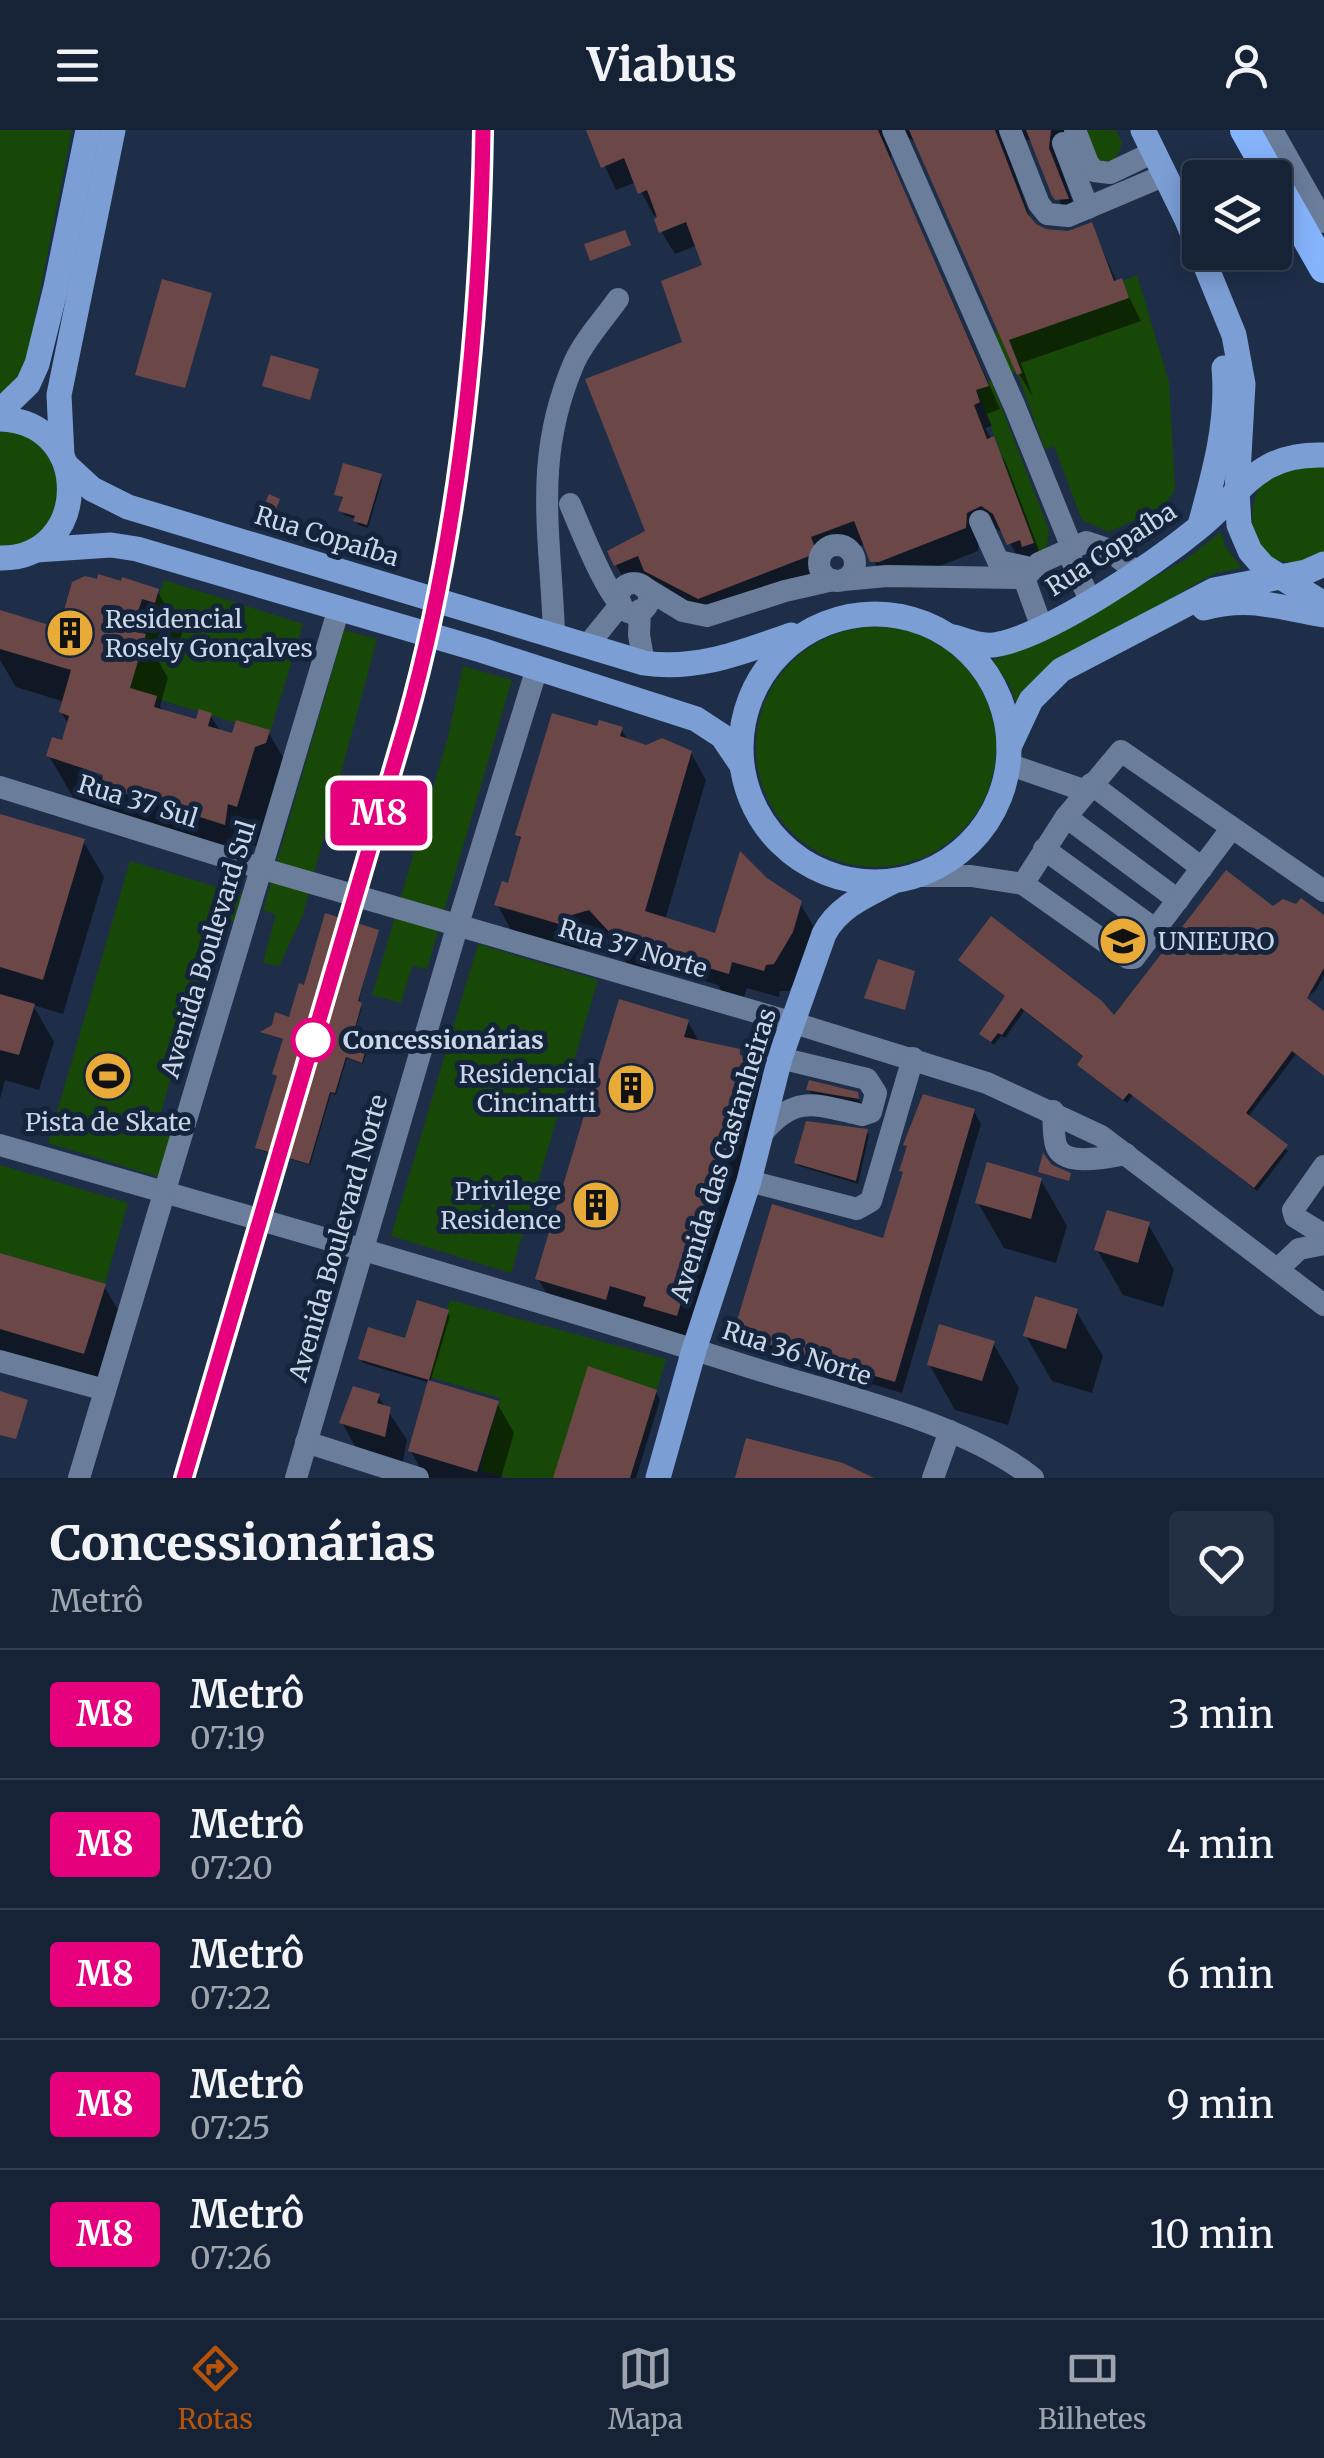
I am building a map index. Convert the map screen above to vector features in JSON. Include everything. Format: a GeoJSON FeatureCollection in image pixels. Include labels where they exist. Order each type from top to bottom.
{"type":"FeatureCollection","features":[{"type":"Feature","properties":{"kind":"highway"},"geometry":{"type":"LineString","coordinates":[[1245,130],[1262,160]]}},
{"type":"Feature","properties":{"kind":"highway"},"geometry":{"type":"LineString","coordinates":[[1292,212],[1324,268]]}},
{"type":"Feature","properties":{"kind":"main road"},"geometry":{"type":"LineString","coordinates":[[36,550],[54,535],[66,514],[71,490],[59,395],[89,196],[88,130]]}},
{"type":"Feature","properties":{"kind":"main road"},"geometry":{"type":"LineString","coordinates":[[0,410],[28,384],[37,364],[89,196],[114,130]]}},
{"type":"Feature","properties":{"kind":"main road"},"geometry":{"type":"LineString","coordinates":[[1154,152],[1234,336],[1243,384],[1236,491],[1240,525],[1250,552],[1264,566],[1324,604]]}},
{"type":"Feature","properties":{"kind":"main road"},"geometry":{"type":"LineString","coordinates":[[1199,528],[1220,448],[1226,391],[1215,289]]}},
{"type":"Feature","properties":{"kind":"main road","name":"Rua Copaíba"},"geometry":{"type":"LineString","coordinates":[[0,419],[32,426],[50,438],[65,461],[92,489],[128,507],[644,663],[695,666],[810,629]]}},
{"type":"Feature","properties":{"kind":"main road","name":"Rua Copaíba"},"geometry":{"type":"LineString","coordinates":[[949,636],[998,645],[1042,628],[1138,572],[1199,528],[1262,468],[1296,456],[1324,454]]}},
{"type":"Feature","properties":{"kind":"main road"},"geometry":{"type":"LineString","coordinates":[[0,558],[36,550],[111,545],[137,549],[380,619],[696,719],[722,736],[741,764]]}},
{"type":"Feature","properties":{"kind":"main road"},"geometry":{"type":"LineString","coordinates":[[1009,756],[1005,714],[993,684],[974,657],[949,636],[917,619],[881,613],[844,616],[810,629],[778,653],[754,686],[742,724],[741,764],[753,805],[777,840],[810,866],[850,881],[892,882],[920,876],[970,844],[988,820],[1002,794],[1009,756],[1032,700],[1062,670],[1214,590],[1306,572],[1324,564]]}},
{"type":"Feature","properties":{"kind":"main road"},"geometry":{"type":"LineString","coordinates":[[1155,620],[1242,602],[1276,603],[1324,615]]}},
{"type":"Feature","properties":{"kind":"main road","name":"Avenida das Castanheiras"},"geometry":{"type":"LineString","coordinates":[[658,1478],[749,1180],[780,1058],[833,918],[892,882]]}},
{"type":"Feature","properties":{"kind":"street"},"geometry":{"type":"LineString","coordinates":[[893,130],[1015,407],[1090,600]]}},
{"type":"Feature","properties":{"kind":"street"},"geometry":{"type":"LineString","coordinates":[[1010,130],[1039,204],[1047,214],[1068,216],[1088,208],[1154,152]]}},
{"type":"Feature","properties":{"kind":"street"},"geometry":{"type":"LineString","coordinates":[[1272,130],[1324,222]]}},
{"type":"Feature","properties":{"kind":"street"},"geometry":{"type":"LineString","coordinates":[[1069,137],[1088,208]]}},
{"type":"Feature","properties":{"kind":"street"},"geometry":{"type":"LineString","coordinates":[[1069,137],[1094,170],[1110,173],[1154,152]]}},
{"type":"Feature","properties":{"kind":"street"},"geometry":{"type":"LineString","coordinates":[[554,636],[545,508],[558,410],[576,359],[618,299]]}},
{"type":"Feature","properties":{"kind":"street"},"geometry":{"type":"LineString","coordinates":[[570,504],[600,569],[634,599],[694,616],[721,614],[785,592],[833,557],[888,576],[1026,574],[1086,542],[1098,545],[1138,572]]}},
{"type":"Feature","properties":{"kind":"street"},"geometry":{"type":"LineString","coordinates":[[978,522],[998,560],[1021,568],[1026,574],[1042,628]]}},
{"type":"Feature","properties":{"kind":"street"},"geometry":{"type":"LineString","coordinates":[[588,646],[634,599]]}},
{"type":"Feature","properties":{"kind":"street"},"geometry":{"type":"LineString","coordinates":[[634,599],[644,663]]}},
{"type":"Feature","properties":{"kind":"street","name":"Avenida Boulevard Sul"},"geometry":{"type":"LineString","coordinates":[[78,1478],[339,608]]}},
{"type":"Feature","properties":{"kind":"street","name":"Avenida Boulevard Norte"},"geometry":{"type":"LineString","coordinates":[[296,1478],[537,668]]}},
{"type":"Feature","properties":{"kind":"street"},"geometry":{"type":"LineString","coordinates":[[1023,884],[1088,788],[1118,753],[1125,751],[1230,829],[1324,890]]}},
{"type":"Feature","properties":{"kind":"street"},"geometry":{"type":"LineString","coordinates":[[1009,756],[1088,788],[1202,868]]}},
{"type":"Feature","properties":{"kind":"street","name":"Rua 37 Sul"},"geometry":{"type":"LineString","coordinates":[[0,786],[260,868],[400,907]]}},
{"type":"Feature","properties":{"kind":"street"},"geometry":{"type":"LineString","coordinates":[[1066,817],[1178,900]]}},
{"type":"Feature","properties":{"kind":"street"},"geometry":{"type":"LineString","coordinates":[[920,876],[971,876],[1023,884],[1128,958],[1138,954],[1230,829]]}},
{"type":"Feature","properties":{"kind":"street"},"geometry":{"type":"LineString","coordinates":[[1044,849],[1156,930]]}},
{"type":"Feature","properties":{"kind":"street","name":"Rua 37 Norte"},"geometry":{"type":"LineString","coordinates":[[400,907],[912,1058],[1053,1110],[1101,1136],[1324,1305]]}},
{"type":"Feature","properties":{"kind":"street"},"geometry":{"type":"LineString","coordinates":[[762,1134],[776,1116],[800,1104],[862,1115],[871,1112],[876,1093],[867,1078],[780,1058]]}},
{"type":"Feature","properties":{"kind":"street"},"geometry":{"type":"LineString","coordinates":[[749,1180],[857,1208],[865,1206],[871,1201],[912,1058]]}},
{"type":"Feature","properties":{"kind":"street"},"geometry":{"type":"LineString","coordinates":[[1053,1110],[1060,1152],[1090,1162],[1126,1154]]}},
{"type":"Feature","properties":{"kind":"street","name":"Rua 36 Norte"},"geometry":{"type":"LineString","coordinates":[[0,1145],[694,1350],[950,1431],[1019,1474]]}},
{"type":"Feature","properties":{"kind":"street"},"geometry":{"type":"LineString","coordinates":[[1287,1275],[1298,1249],[1323,1241],[1293,1210],[1320,1181]]}},
{"type":"Feature","properties":{"kind":"street"},"geometry":{"type":"LineString","coordinates":[[0,1361],[105,1390]]}},
{"type":"Feature","properties":{"kind":"street"},"geometry":{"type":"LineString","coordinates":[[932,1478],[950,1431]]}},
{"type":"Feature","properties":{"kind":"street"},"geometry":{"type":"LineString","coordinates":[[306,1442],[418,1478]]}},
{"type":"Feature","properties":{"kind":"green space"},"geometry":{"type":"Polygon","coordinates":[[[0,130],[72,130],[25,368],[0,398],[0,130]]]}},
{"type":"Feature","properties":{"kind":"green space"},"geometry":{"type":"Polygon","coordinates":[[[1078,130],[1116,130],[1122,142],[1117,155],[1098,163],[1078,130]]]}},
{"type":"Feature","properties":{"kind":"green space"},"geometry":{"type":"Polygon","coordinates":[[[1137,275],[1169,382],[1175,489],[1164,507],[1108,532],[1082,520],[1054,446],[1045,450],[1017,372],[1007,375],[993,334],[1137,275]]]}},
{"type":"Feature","properties":{"kind":"green space"},"geometry":{"type":"Polygon","coordinates":[[[991,380],[1049,530],[1047,546],[1039,555],[976,387],[991,380]]]}},
{"type":"Feature","properties":{"kind":"green space"},"geometry":{"type":"Polygon","coordinates":[[[0,425],[36,436],[64,484],[45,537],[0,554],[0,425]]]}},
{"type":"Feature","properties":{"kind":"green space"},"geometry":{"type":"Polygon","coordinates":[[[1324,466],[1324,555],[1290,562],[1271,557],[1254,532],[1254,500],[1261,486],[1271,474],[1285,467],[1324,466]]]}},
{"type":"Feature","properties":{"kind":"green space"},"geometry":{"type":"Polygon","coordinates":[[[1221,532],[1225,546],[1242,568],[1217,573],[1197,583],[1049,670],[1017,706],[1009,684],[992,660],[1033,645],[1185,560],[1221,532]]]}},
{"type":"Feature","properties":{"kind":"green space"},"geometry":{"type":"Polygon","coordinates":[[[164,580],[303,624],[270,733],[128,690],[164,580]]]}},
{"type":"Feature","properties":{"kind":"green space"},"geometry":{"type":"Polygon","coordinates":[[[876,627],[922,636],[961,662],[987,701],[996,747],[987,793],[961,832],[922,858],[876,867],[830,858],[791,832],[765,793],[756,747],[765,701],[791,662],[830,636],[876,627]]]}},
{"type":"Feature","properties":{"kind":"green space"},"geometry":{"type":"Polygon","coordinates":[[[344,630],[377,639],[303,915],[279,966],[263,963],[276,915],[263,910],[344,630]]]}},
{"type":"Feature","properties":{"kind":"green space"},"geometry":{"type":"Polygon","coordinates":[[[463,666],[512,680],[427,969],[412,966],[401,1003],[372,995],[448,737],[463,666]]]}},
{"type":"Feature","properties":{"kind":"green space"},"geometry":{"type":"Polygon","coordinates":[[[130,861],[244,895],[236,922],[218,918],[156,1129],[172,1135],[159,1177],[48,1143],[130,861]]]}},
{"type":"Feature","properties":{"kind":"green space"},"geometry":{"type":"Polygon","coordinates":[[[478,944],[598,980],[511,1273],[391,1236],[478,944]]]}},
{"type":"Feature","properties":{"kind":"green space"},"geometry":{"type":"Polygon","coordinates":[[[0,1165],[128,1203],[105,1284],[0,1253],[0,1165]]]}},
{"type":"Feature","properties":{"kind":"green space"},"geometry":{"type":"Polygon","coordinates":[[[450,1300],[666,1359],[642,1441],[571,1420],[554,1478],[508,1478],[480,1470],[500,1398],[423,1375],[430,1372],[450,1300]]]}},
{"type":"Feature","properties":{"kind":"building"},"geometry":{"type":"Polygon","coordinates":[[[586,130],[878,130],[989,386],[976,390],[980,402],[974,405],[987,439],[994,436],[1034,543],[1022,547],[1020,540],[1007,545],[993,514],[981,506],[967,513],[966,528],[879,562],[870,562],[854,521],[811,537],[817,553],[698,599],[644,571],[638,556],[614,566],[607,551],[645,531],[585,379],[682,342],[661,281],[702,265],[686,222],[659,233],[647,190],[638,194],[624,158],[601,168],[586,130]]]}},
{"type":"Feature","properties":{"kind":"building"},"geometry":{"type":"Polygon","coordinates":[[[909,130],[995,130],[1027,213],[1046,229],[1068,231],[1092,222],[1114,281],[1122,278],[1129,298],[1009,340],[1022,373],[1017,375],[909,130]]]}},
{"type":"Feature","properties":{"kind":"building"},"geometry":{"type":"Polygon","coordinates":[[[1026,130],[1051,130],[1049,148],[1069,199],[1055,200],[1052,196],[1026,130]]]}},
{"type":"Feature","properties":{"kind":"building"},"geometry":{"type":"Polygon","coordinates":[[[625,230],[631,245],[590,261],[584,244],[625,230]]]}},
{"type":"Feature","properties":{"kind":"building"},"geometry":{"type":"Polygon","coordinates":[[[162,279],[212,293],[185,388],[135,375],[162,279]]]}},
{"type":"Feature","properties":{"kind":"building"},"geometry":{"type":"Polygon","coordinates":[[[271,355],[319,369],[310,400],[262,386],[271,355]]]}},
{"type":"Feature","properties":{"kind":"building"},"geometry":{"type":"Polygon","coordinates":[[[343,463],[382,474],[367,525],[338,511],[343,497],[334,495],[343,463]]]}},
{"type":"Feature","properties":{"kind":"building"},"geometry":{"type":"Polygon","coordinates":[[[269,494],[280,499],[273,517],[261,513],[269,494]]]}},
{"type":"Feature","properties":{"kind":"building"},"geometry":{"type":"Polygon","coordinates":[[[98,574],[159,589],[155,603],[142,599],[132,631],[146,634],[130,688],[157,696],[154,707],[196,719],[199,709],[212,713],[208,726],[232,733],[236,720],[270,730],[266,743],[255,747],[237,807],[228,804],[225,825],[101,786],[103,775],[46,756],[52,737],[62,740],[69,716],[59,712],[71,670],[0,649],[0,610],[59,628],[72,582],[85,576],[97,579],[98,574]]]}},
{"type":"Feature","properties":{"kind":"building"},"geometry":{"type":"Polygon","coordinates":[[[552,713],[597,726],[599,720],[623,727],[620,736],[646,745],[662,738],[692,751],[645,911],[715,933],[740,851],[767,878],[802,901],[793,932],[774,964],[766,965],[764,971],[732,962],[729,974],[705,967],[707,960],[636,939],[634,947],[610,940],[612,935],[589,910],[569,916],[566,926],[494,905],[502,881],[508,883],[521,837],[515,835],[552,713]]]}},
{"type":"Feature","properties":{"kind":"building"},"geometry":{"type":"Polygon","coordinates":[[[0,814],[85,839],[43,980],[0,967],[0,814]]]}},
{"type":"Feature","properties":{"kind":"building"},"geometry":{"type":"Polygon","coordinates":[[[1226,870],[1273,906],[1283,899],[1296,904],[1301,898],[1324,915],[1324,968],[1307,998],[1324,1011],[1324,1076],[1292,1051],[1246,1113],[1288,1145],[1254,1188],[1129,1093],[1123,1100],[1077,1065],[1083,1056],[1021,1008],[1002,1035],[998,1033],[991,1042],[979,1034],[1005,996],[958,960],[991,916],[1102,1001],[1114,1015],[1226,870]]]}},
{"type":"Feature","properties":{"kind":"building"},"geometry":{"type":"Polygon","coordinates":[[[325,913],[379,930],[358,1001],[362,1003],[353,1035],[364,1039],[362,1063],[346,1057],[335,1093],[330,1092],[309,1164],[255,1148],[277,1076],[272,1074],[283,1039],[260,1032],[272,1025],[275,1012],[289,1017],[299,983],[304,985],[325,913]]]}},
{"type":"Feature","properties":{"kind":"building"},"geometry":{"type":"Polygon","coordinates":[[[878,959],[915,971],[905,1010],[864,998],[878,959]]]}},
{"type":"Feature","properties":{"kind":"building"},"geometry":{"type":"Polygon","coordinates":[[[0,994],[35,1004],[19,1055],[0,1050],[0,994]]]}},
{"type":"Feature","properties":{"kind":"building"},"geometry":{"type":"Polygon","coordinates":[[[619,999],[689,1020],[684,1037],[740,1049],[740,1055],[755,1059],[677,1316],[643,1306],[646,1297],[610,1286],[606,1300],[535,1279],[619,999]]]}},
{"type":"Feature","properties":{"kind":"building"},"geometry":{"type":"Polygon","coordinates":[[[809,1080],[858,1092],[859,1099],[806,1090],[809,1080]]]}},
{"type":"Feature","properties":{"kind":"building"},"geometry":{"type":"Polygon","coordinates":[[[923,1094],[975,1109],[895,1382],[733,1334],[772,1204],[883,1238],[903,1172],[899,1171],[907,1146],[903,1145],[923,1094]]]}},
{"type":"Feature","properties":{"kind":"building"},"geometry":{"type":"Polygon","coordinates":[[[806,1121],[868,1129],[856,1181],[794,1163],[806,1121]]]}},
{"type":"Feature","properties":{"kind":"building"},"geometry":{"type":"Polygon","coordinates":[[[1043,1153],[1052,1165],[1071,1173],[1069,1181],[1038,1172],[1043,1153]]]}},
{"type":"Feature","properties":{"kind":"building"},"geometry":{"type":"Polygon","coordinates":[[[987,1162],[1042,1178],[1031,1219],[975,1203],[987,1162]]]}},
{"type":"Feature","properties":{"kind":"building"},"geometry":{"type":"Polygon","coordinates":[[[1107,1210],[1150,1222],[1138,1263],[1094,1250],[1107,1210]]]}},
{"type":"Feature","properties":{"kind":"building"},"geometry":{"type":"Polygon","coordinates":[[[0,1253],[106,1284],[84,1354],[0,1329],[0,1253]]]}},
{"type":"Feature","properties":{"kind":"building"},"geometry":{"type":"Polygon","coordinates":[[[1035,1296],[1078,1309],[1066,1349],[1023,1336],[1035,1296]]]}},
{"type":"Feature","properties":{"kind":"building"},"geometry":{"type":"Polygon","coordinates":[[[417,1300],[449,1310],[429,1380],[358,1359],[368,1327],[405,1338],[417,1300]]]}},
{"type":"Feature","properties":{"kind":"building"},"geometry":{"type":"Polygon","coordinates":[[[939,1324],[995,1341],[982,1381],[927,1365],[939,1324]]]}},
{"type":"Feature","properties":{"kind":"building"},"geometry":{"type":"Polygon","coordinates":[[[588,1366],[657,1390],[630,1478],[553,1478],[588,1366]]]}},
{"type":"Feature","properties":{"kind":"building"},"geometry":{"type":"Polygon","coordinates":[[[428,1380],[499,1401],[477,1472],[408,1451],[428,1380]]]}},
{"type":"Feature","properties":{"kind":"building"},"geometry":{"type":"Polygon","coordinates":[[[353,1386],[380,1394],[377,1403],[391,1407],[385,1437],[339,1423],[353,1386]]]}},
{"type":"Feature","properties":{"kind":"building"},"geometry":{"type":"Polygon","coordinates":[[[0,1391],[28,1400],[16,1439],[0,1435],[0,1391]]]}},
{"type":"Feature","properties":{"kind":"building"},"geometry":{"type":"Polygon","coordinates":[[[746,1438],[843,1463],[874,1478],[735,1478],[746,1438]]]}},
{"type":"Feature","properties":{"kind":"railway"},"geometry":{"type":"LineString","coordinates":[[184,1478],[414,696],[442,556],[463,415],[477,273],[483,130]]}},
{"type":"Feature","properties":{"kind":"metro line","name":"M8"},"geometry":{"type":"LineString","coordinates":[[184,1478],[422,662],[466,402],[482,234],[483,130]]}},
{"type":"Feature","properties":{"kind":"place","name":"Residencial Rosely Gonçalves"},"geometry":{"type":"Point","coordinates":[70,633]}},
{"type":"Feature","properties":{"kind":"place","name":"UNIEURO"},"geometry":{"type":"Point","coordinates":[1123,941]}},
{"type":"Feature","properties":{"kind":"place","name":"Concessionárias"},"geometry":{"type":"Point","coordinates":[313,1040]}},
{"type":"Feature","properties":{"kind":"place","name":"Pista de Skate"},"geometry":{"type":"Point","coordinates":[108,1076]}},
{"type":"Feature","properties":{"kind":"place","name":"Residencial Cincinatti"},"geometry":{"type":"Point","coordinates":[631,1088]}},
{"type":"Feature","properties":{"kind":"place","name":"Privilege Residence"},"geometry":{"type":"Point","coordinates":[596,1205]}}]}
